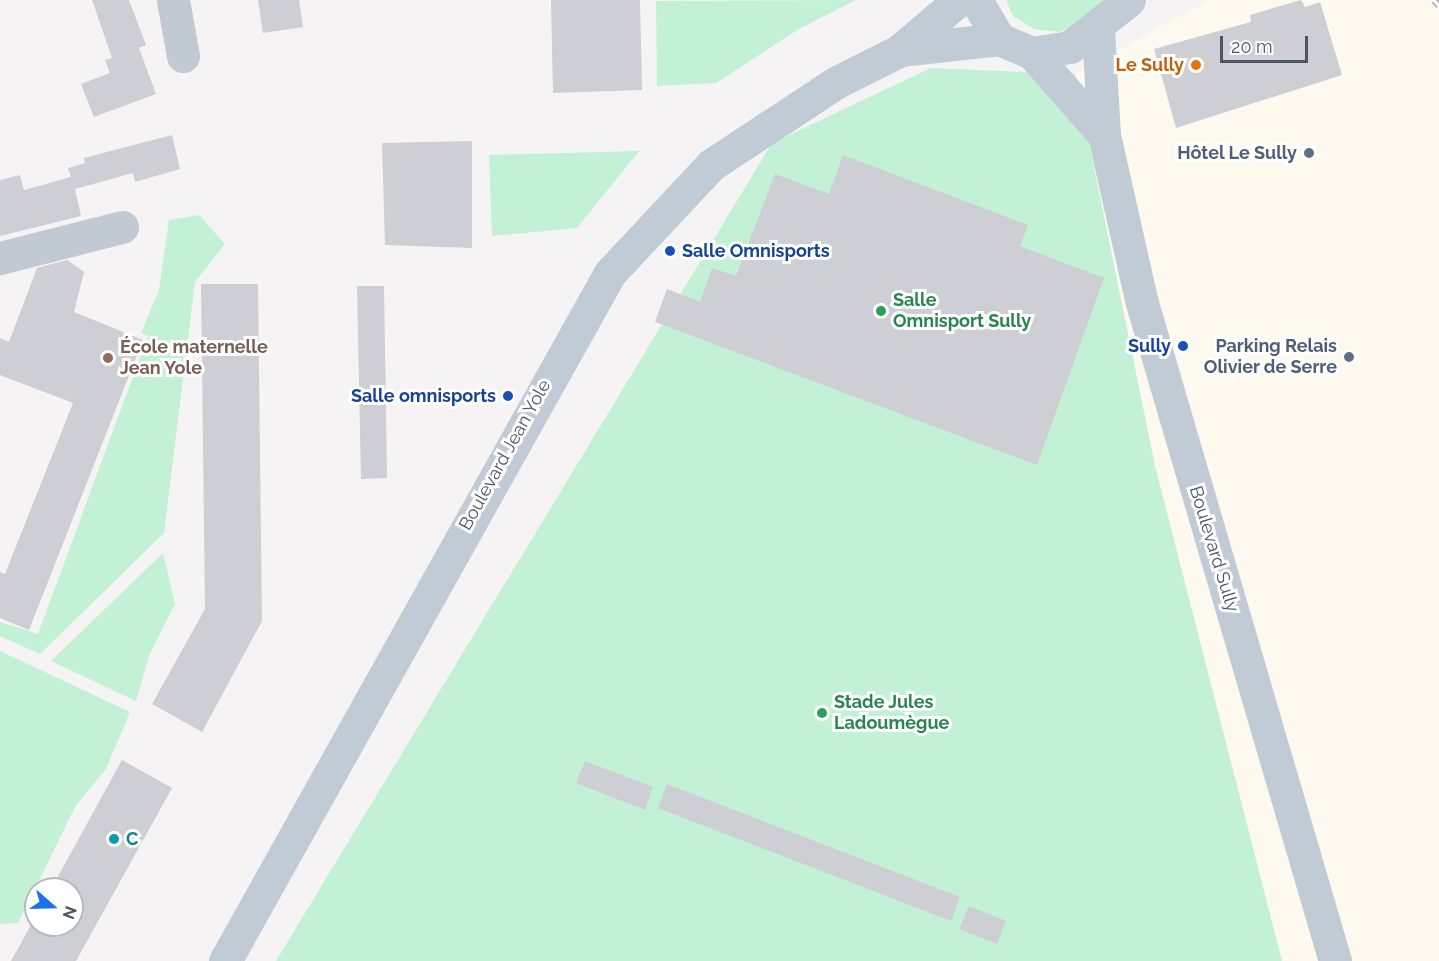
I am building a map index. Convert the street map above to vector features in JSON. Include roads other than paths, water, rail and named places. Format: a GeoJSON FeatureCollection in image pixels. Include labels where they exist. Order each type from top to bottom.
{"type":"FeatureCollection","features":[{"type":"Feature","properties":{"kind":"main road","name":"Boulevard Jean Yole"},"geometry":{"type":"LineString","coordinates":[[225,961],[610,273],[711,165],[837,82],[898,51],[959,0]]}},
{"type":"Feature","properties":{"kind":"main road"},"geometry":{"type":"LineString","coordinates":[[976,0],[999,39],[1032,53],[1070,47],[1098,29],[1130,0]]}},
{"type":"Feature","properties":{"kind":"main road","name":"Boulevard Sully"},"geometry":{"type":"LineString","coordinates":[[1098,29],[1104,135],[1142,303],[1335,961]]}},
{"type":"Feature","properties":{"kind":"main road","name":"Boulevard Jean Yole"},"geometry":{"type":"LineString","coordinates":[[898,51],[999,39]]}},
{"type":"Feature","properties":{"kind":"main road","name":"Boulevard Sully"},"geometry":{"type":"LineString","coordinates":[[1032,53],[1104,135]]}},
{"type":"Feature","properties":{"kind":"street"},"geometry":{"type":"LineString","coordinates":[[173,0],[183,56]]}},
{"type":"Feature","properties":{"kind":"street"},"geometry":{"type":"LineString","coordinates":[[0,258],[122,227]]}},
{"type":"Feature","properties":{"kind":"railway"},"geometry":{"type":"LineString","coordinates":[[1434,0],[1439,5]]}},
{"type":"Feature","properties":{"kind":"place","name":"Le Sully"},"geometry":{"type":"Point","coordinates":[1196,65]}},
{"type":"Feature","properties":{"kind":"place","name":"Hôtel Le Sully"},"geometry":{"type":"Point","coordinates":[1309,153]}},
{"type":"Feature","properties":{"kind":"place","name":"Salle Omnisports"},"geometry":{"type":"Point","coordinates":[670,251]}},
{"type":"Feature","properties":{"kind":"place","name":"Salle Omnisport Sully"},"geometry":{"type":"Point","coordinates":[881,311]}},
{"type":"Feature","properties":{"kind":"place","name":"Sully"},"geometry":{"type":"Point","coordinates":[1183,346]}},
{"type":"Feature","properties":{"kind":"place","name":"Parking Relais Olivier de Serre"},"geometry":{"type":"Point","coordinates":[1349,357]}},
{"type":"Feature","properties":{"kind":"place","name":"École maternelle Jean Yole"},"geometry":{"type":"Point","coordinates":[108,358]}},
{"type":"Feature","properties":{"kind":"place","name":"Salle omnisports"},"geometry":{"type":"Point","coordinates":[508,396]}},
{"type":"Feature","properties":{"kind":"place","name":"Stade Jules Ladoumègue"},"geometry":{"type":"Point","coordinates":[822,713]}},
{"type":"Feature","properties":{"kind":"place","name":"C"},"geometry":{"type":"Point","coordinates":[114,839]}}]}
